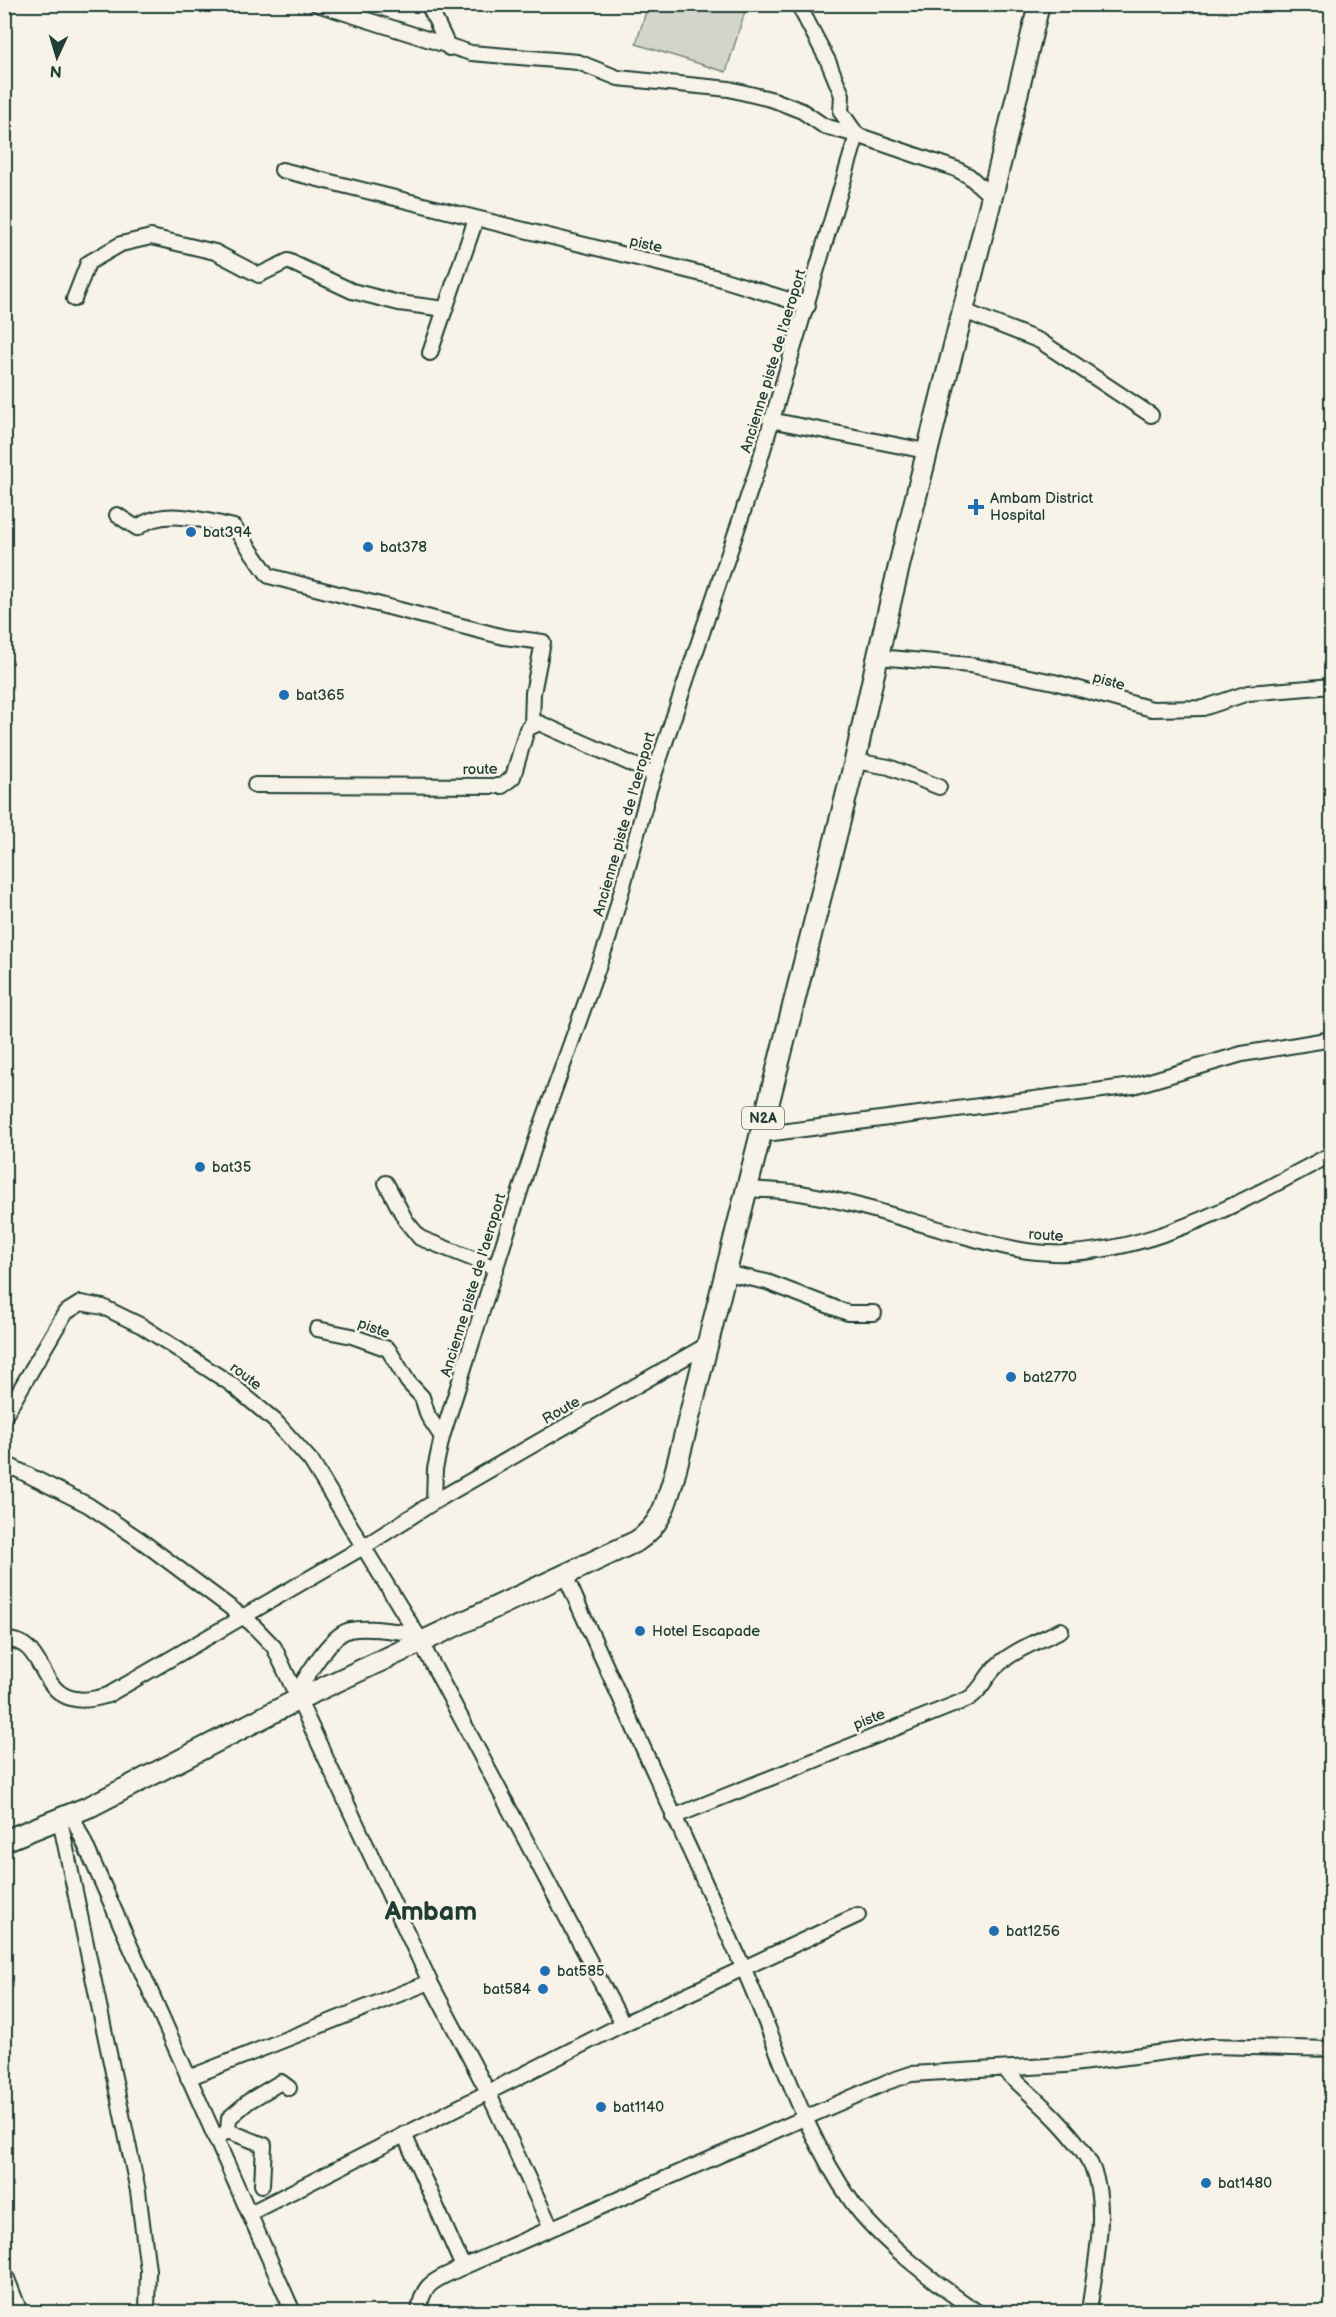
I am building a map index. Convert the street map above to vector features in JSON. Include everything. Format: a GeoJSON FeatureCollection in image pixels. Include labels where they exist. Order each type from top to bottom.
{"type":"FeatureCollection","features":[{"type":"Feature","properties":{"kind":"highway","name":"N2A"},"geometry":{"type":"LineString","coordinates":[[4,1841],[66,1817],[296,1697],[419,1638],[637,1541],[651,1532],[659,1521],[674,1477],[705,1346],[726,1273],[758,1135],[855,761],[926,451],[993,198],[1039,4]]}},
{"type":"Feature","properties":{"kind":"street"},"geometry":{"type":"LineString","coordinates":[[317,4],[449,48],[471,53],[578,62],[618,78],[729,89],[774,100],[802,111],[824,126],[956,169],[969,176],[993,198]]}},
{"type":"Feature","properties":{"kind":"street"},"geometry":{"type":"LineString","coordinates":[[428,4],[449,48]]}},
{"type":"Feature","properties":{"kind":"street"},"geometry":{"type":"LineString","coordinates":[[798,4],[828,61],[842,95],[841,112],[857,135]]}},
{"type":"Feature","properties":{"kind":"street","name":"Ancienne piste de l'aeroport"},"geometry":{"type":"LineString","coordinates":[[434,1502],[435,1469],[442,1437],[536,1141],[609,937],[654,774],[757,470],[770,420],[808,306],[857,135]]}},
{"type":"Feature","properties":{"kind":"street","name":"piste"},"geometry":{"type":"LineString","coordinates":[[282,170],[718,278],[808,306]]}},
{"type":"Feature","properties":{"kind":"street"},"geometry":{"type":"LineString","coordinates":[[430,353],[476,219]]}},
{"type":"Feature","properties":{"kind":"street"},"geometry":{"type":"LineString","coordinates":[[74,299],[88,263],[121,244],[151,237],[215,252],[259,275],[288,261],[352,291],[399,303],[445,309]]}},
{"type":"Feature","properties":{"kind":"street"},"geometry":{"type":"LineString","coordinates":[[964,310],[1040,342],[1151,415]]}},
{"type":"Feature","properties":{"kind":"street"},"geometry":{"type":"LineString","coordinates":[[770,420],[926,451]]}},
{"type":"Feature","properties":{"kind":"street"},"geometry":{"type":"LineString","coordinates":[[117,515],[137,528],[148,519],[185,516],[234,527],[269,576],[504,637],[543,642],[533,693],[532,724],[539,723],[548,726],[654,774]]}},
{"type":"Feature","properties":{"kind":"street","name":"piste"},"geometry":{"type":"LineString","coordinates":[[877,657],[970,665],[1054,682],[1152,709],[1203,708],[1248,693],[1332,686]]}},
{"type":"Feature","properties":{"kind":"street","name":"route"},"geometry":{"type":"LineString","coordinates":[[255,785],[502,786],[513,777],[524,736],[532,724]]}},
{"type":"Feature","properties":{"kind":"street"},"geometry":{"type":"LineString","coordinates":[[855,761],[889,767],[939,787]]}},
{"type":"Feature","properties":{"kind":"street"},"geometry":{"type":"LineString","coordinates":[[758,1135],[1133,1086],[1242,1054],[1332,1039]]}},
{"type":"Feature","properties":{"kind":"street","name":"route"},"geometry":{"type":"LineString","coordinates":[[745,1190],[815,1196],[1016,1249],[1068,1254],[1101,1250],[1148,1239],[1262,1191],[1332,1154]]}},
{"type":"Feature","properties":{"kind":"street"},"geometry":{"type":"LineString","coordinates":[[386,1183],[406,1221],[420,1238],[496,1268]]}},
{"type":"Feature","properties":{"kind":"street"},"geometry":{"type":"LineString","coordinates":[[726,1273],[767,1282],[848,1313],[874,1313]]}},
{"type":"Feature","properties":{"kind":"street","name":"route"},"geometry":{"type":"LineString","coordinates":[[4,1417],[65,1313],[81,1303],[103,1307],[142,1326],[231,1384],[275,1421],[311,1461],[419,1638],[624,2024]]}},
{"type":"Feature","properties":{"kind":"street","name":"piste"},"geometry":{"type":"LineString","coordinates":[[317,1329],[352,1336],[388,1349],[408,1382],[422,1397],[428,1416],[442,1437]]}},
{"type":"Feature","properties":{"kind":"street","name":"Route"},"geometry":{"type":"LineString","coordinates":[[434,1502],[705,1346]]}},
{"type":"Feature","properties":{"kind":"street"},"geometry":{"type":"LineString","coordinates":[[4,1463],[88,1505],[140,1539],[241,1616],[274,1647],[430,1982],[488,2092],[551,2228]]}},
{"type":"Feature","properties":{"kind":"street"},"geometry":{"type":"LineString","coordinates":[[4,1640],[13,1640],[25,1646],[63,1697],[77,1702],[91,1701],[108,1695],[286,1592],[434,1502]]}},
{"type":"Feature","properties":{"kind":"street"},"geometry":{"type":"LineString","coordinates":[[565,1575],[743,1968],[805,2118],[844,2188],[870,2223],[977,2313]]}},
{"type":"Feature","properties":{"kind":"street"},"geometry":{"type":"LineString","coordinates":[[296,1697],[332,1641],[340,1634],[350,1630],[374,1629],[419,1638]]}},
{"type":"Feature","properties":{"kind":"street","name":"piste"},"geometry":{"type":"LineString","coordinates":[[673,1817],[968,1699],[979,1691],[991,1671],[1008,1657],[1061,1630]]}},
{"type":"Feature","properties":{"kind":"street"},"geometry":{"type":"LineString","coordinates":[[66,1817],[188,2078],[222,2134],[250,2213],[293,2313]]}},
{"type":"Feature","properties":{"kind":"street"},"geometry":{"type":"LineString","coordinates":[[66,1817],[138,2191],[148,2270],[147,2313]]}},
{"type":"Feature","properties":{"kind":"street"},"geometry":{"type":"LineString","coordinates":[[250,2213],[624,2024],[858,1915]]}},
{"type":"Feature","properties":{"kind":"street"},"geometry":{"type":"LineString","coordinates":[[188,2078],[430,1982]]}},
{"type":"Feature","properties":{"kind":"street"},"geometry":{"type":"LineString","coordinates":[[419,2313],[422,2293],[428,2285],[463,2267],[911,2074],[931,2071],[1004,2070],[1065,2065],[1212,2046],[1332,2049]]}},
{"type":"Feature","properties":{"kind":"street"},"geometry":{"type":"LineString","coordinates":[[1004,2070],[1074,2140],[1092,2166],[1100,2219],[1089,2313]]}},
{"type":"Feature","properties":{"kind":"street"},"geometry":{"type":"LineString","coordinates":[[222,2134],[229,2118],[249,2101],[282,2082],[289,2088]]}},
{"type":"Feature","properties":{"kind":"street"},"geometry":{"type":"LineString","coordinates":[[222,2134],[264,2145],[262,2186]]}},
{"type":"Feature","properties":{"kind":"street"},"geometry":{"type":"LineString","coordinates":[[404,2134],[463,2267]]}},
{"type":"Feature","properties":{"kind":"street"},"geometry":{"type":"LineString","coordinates":[[4,2271],[20,2313]]}},
{"type":"Feature","properties":{"kind":"shaded area"},"geometry":{"type":"Polygon","coordinates":[[[648,5],[747,5],[726,72],[636,44],[648,5]]]}},
{"type":"Feature","properties":{"kind":"place","name":"Ambam District Hospital"},"geometry":{"type":"Point","coordinates":[976,507]}},
{"type":"Feature","properties":{"kind":"place","name":"bat394"},"geometry":{"type":"Point","coordinates":[191,532]}},
{"type":"Feature","properties":{"kind":"place","name":"bat378"},"geometry":{"type":"Point","coordinates":[368,547]}},
{"type":"Feature","properties":{"kind":"place","name":"bat365"},"geometry":{"type":"Point","coordinates":[284,695]}},
{"type":"Feature","properties":{"kind":"place","name":"bat35"},"geometry":{"type":"Point","coordinates":[200,1167]}},
{"type":"Feature","properties":{"kind":"place","name":"bat2770"},"geometry":{"type":"Point","coordinates":[1011,1377]}},
{"type":"Feature","properties":{"kind":"place","name":"Hotel Escapade"},"geometry":{"type":"Point","coordinates":[640,1631]}},
{"type":"Feature","properties":{"kind":"place","name":"bat1256"},"geometry":{"type":"Point","coordinates":[994,1931]}},
{"type":"Feature","properties":{"kind":"place","name":"bat585"},"geometry":{"type":"Point","coordinates":[545,1971]}},
{"type":"Feature","properties":{"kind":"place","name":"bat584"},"geometry":{"type":"Point","coordinates":[543,1989]}},
{"type":"Feature","properties":{"kind":"place","name":"bat1140"},"geometry":{"type":"Point","coordinates":[601,2107]}},
{"type":"Feature","properties":{"kind":"place","name":"bat1480"},"geometry":{"type":"Point","coordinates":[1206,2183]}},
{"type":"Feature","properties":{"kind":"district","name":"Ambam"},"geometry":{"type":"Point","coordinates":[431,1911]}}]}
